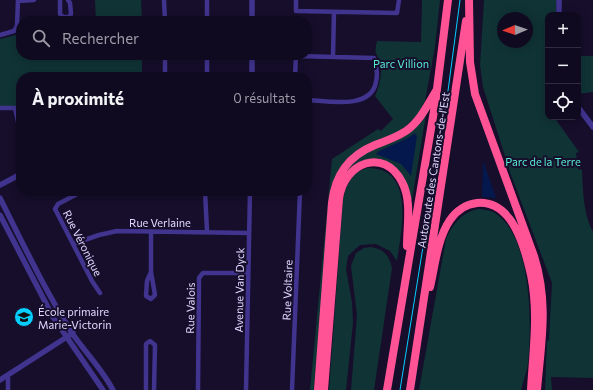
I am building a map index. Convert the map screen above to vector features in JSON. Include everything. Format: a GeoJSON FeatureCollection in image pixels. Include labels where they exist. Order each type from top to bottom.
{"type":"FeatureCollection","features":[{"type":"Feature","properties":{"kind":"highway","name":"Autoroute des Cantons-de-l'Est"},"geometry":{"type":"LineString","coordinates":[[407,270],[437,89],[448,0]]}},
{"type":"Feature","properties":{"kind":"highway","name":"Autoroute des Cantons-de-l'Est"},"geometry":{"type":"LineString","coordinates":[[417,342],[469,0]]}},
{"type":"Feature","properties":{"kind":"highway"},"geometry":{"type":"LineString","coordinates":[[469,0],[470,62],[475,94],[534,256],[540,281],[544,318],[537,390]]}},
{"type":"Feature","properties":{"kind":"highway"},"geometry":{"type":"LineString","coordinates":[[318,390],[332,204],[338,178],[346,164],[358,154],[400,134],[412,126],[420,117],[437,89]]}},
{"type":"Feature","properties":{"kind":"highway"},"geometry":{"type":"LineString","coordinates":[[325,390],[340,195],[347,176],[360,166],[373,163],[385,166],[395,172],[403,183],[407,204],[407,270],[387,390]]}},
{"type":"Feature","properties":{"kind":"highway"},"geometry":{"type":"LineString","coordinates":[[410,390],[417,342],[445,229],[453,217],[463,208],[475,204],[488,204],[498,208],[510,219],[518,233],[528,261],[534,290],[536,315],[531,390]]}},
{"type":"Feature","properties":{"kind":"highway"},"geometry":{"type":"LineString","coordinates":[[525,390],[532,366]]}},
{"type":"Feature","properties":{"kind":"highway"},"geometry":{"type":"LineString","coordinates":[[540,371],[543,390]]}},
{"type":"Feature","properties":{"kind":"street"},"geometry":{"type":"LineString","coordinates":[[17,16],[18,0],[34,0]]}},
{"type":"Feature","properties":{"kind":"street"},"geometry":{"type":"LineString","coordinates":[[60,0],[60,14],[62,16]]}},
{"type":"Feature","properties":{"kind":"street"},"geometry":{"type":"LineString","coordinates":[[68,0],[70,3],[71,14],[70,16]]}},
{"type":"Feature","properties":{"kind":"street"},"geometry":{"type":"LineString","coordinates":[[164,0],[165,16]]}},
{"type":"Feature","properties":{"kind":"street"},"geometry":{"type":"LineString","coordinates":[[207,0],[208,16]]}},
{"type":"Feature","properties":{"kind":"street"},"geometry":{"type":"LineString","coordinates":[[252,0],[252,16]]}},
{"type":"Feature","properties":{"kind":"street"},"geometry":{"type":"LineString","coordinates":[[296,0],[296,12],[397,13],[399,0]]}},
{"type":"Feature","properties":{"kind":"street"},"geometry":{"type":"LineString","coordinates":[[559,0],[559,12]]}},
{"type":"Feature","properties":{"kind":"street"},"geometry":{"type":"LineString","coordinates":[[334,12],[334,56]]}},
{"type":"Feature","properties":{"kind":"street"},"geometry":{"type":"LineString","coordinates":[[0,35],[14,31],[16,28]]}},
{"type":"Feature","properties":{"kind":"street"},"geometry":{"type":"LineString","coordinates":[[312,56],[374,58],[377,66],[375,90],[369,96],[360,101],[312,100]]}},
{"type":"Feature","properties":{"kind":"street"},"geometry":{"type":"LineString","coordinates":[[164,72],[165,60]]}},
{"type":"Feature","properties":{"kind":"street"},"geometry":{"type":"LineString","coordinates":[[207,72],[208,60]]}},
{"type":"Feature","properties":{"kind":"street"},"geometry":{"type":"LineString","coordinates":[[252,60],[252,72]]}},
{"type":"Feature","properties":{"kind":"street"},"geometry":{"type":"LineString","coordinates":[[295,72],[296,60]]}},
{"type":"Feature","properties":{"kind":"street"},"geometry":{"type":"LineString","coordinates":[[0,108],[15,108],[16,110]]}},
{"type":"Feature","properties":{"kind":"street"},"geometry":{"type":"LineString","coordinates":[[581,111],[593,126]]}},
{"type":"Feature","properties":{"kind":"street"},"geometry":{"type":"LineString","coordinates":[[0,185],[16,177]]}},
{"type":"Feature","properties":{"kind":"street","name":"Rue Véronique"},"geometry":{"type":"LineString","coordinates":[[74,196],[55,206],[55,209],[92,281],[100,293]]}},
{"type":"Feature","properties":{"kind":"street"},"geometry":{"type":"LineString","coordinates":[[205,196],[207,231]]}},
{"type":"Feature","properties":{"kind":"street","name":"Avenue Van Dyck"},"geometry":{"type":"LineString","coordinates":[[246,390],[250,196]]}},
{"type":"Feature","properties":{"kind":"street","name":"Rue Voltaire"},"geometry":{"type":"LineString","coordinates":[[292,390],[300,196]]}},
{"type":"Feature","properties":{"kind":"street"},"geometry":{"type":"LineString","coordinates":[[0,198],[45,287],[73,333],[113,390]]}},
{"type":"Feature","properties":{"kind":"street"},"geometry":{"type":"LineString","coordinates":[[0,215],[38,290],[66,338],[103,390]]}},
{"type":"Feature","properties":{"kind":"street","name":"Rue Verlaine"},"geometry":{"type":"LineString","coordinates":[[73,244],[109,232],[207,231],[249,233]]}},
{"type":"Feature","properties":{"kind":"street"},"geometry":{"type":"LineString","coordinates":[[151,232],[151,272],[155,295],[151,299],[146,296],[147,282],[151,272]]}},
{"type":"Feature","properties":{"kind":"street","name":"Rue Valois"},"geometry":{"type":"LineString","coordinates":[[198,390],[199,278],[204,273],[248,273]]}},
{"type":"Feature","properties":{"kind":"street"},"geometry":{"type":"LineString","coordinates":[[38,290],[45,287]]}},
{"type":"Feature","properties":{"kind":"street"},"geometry":{"type":"LineString","coordinates":[[0,380],[73,333]]}},
{"type":"Feature","properties":{"kind":"street"},"geometry":{"type":"LineString","coordinates":[[146,390],[146,344],[150,341],[155,345],[154,390]]}},
{"type":"Feature","properties":{"kind":"street"},"geometry":{"type":"LineString","coordinates":[[8,375],[8,390]]}},
{"type":"Feature","properties":{"kind":"green space"},"geometry":{"type":"Polygon","coordinates":[[[95,0],[141,0],[142,16],[96,16],[95,0]]]}},
{"type":"Feature","properties":{"kind":"green space","name":"Parc Villion"},"geometry":{"type":"Polygon","coordinates":[[[422,0],[440,0],[435,47],[425,101],[418,114],[400,132],[353,154],[343,163],[331,186],[314,390],[310,390],[332,159],[378,129],[381,131],[393,119],[375,96],[381,75],[380,62],[376,51],[377,41],[421,42],[422,0]]]}},
{"type":"Feature","properties":{"kind":"green space","name":"Parc de la Terre"},"geometry":{"type":"Polygon","coordinates":[[[484,0],[556,0],[556,12],[545,12],[545,120],[556,120],[579,152],[576,153],[578,169],[582,170],[585,210],[593,232],[593,378],[551,377],[552,390],[545,390],[547,341],[549,340],[552,283],[511,175],[483,87],[480,65],[484,0]]]}},
{"type":"Feature","properties":{"kind":"green space"},"geometry":{"type":"Polygon","coordinates":[[[16,35],[16,60],[142,60],[142,72],[16,72],[16,106],[15,108],[0,108],[0,39],[16,35]]]}},
{"type":"Feature","properties":{"kind":"green space"},"geometry":{"type":"Polygon","coordinates":[[[581,56],[593,56],[593,92],[581,94],[581,56]]]}},
{"type":"Feature","properties":{"kind":"green space"},"geometry":{"type":"Polygon","coordinates":[[[426,115],[412,200],[409,199],[392,167],[354,166],[345,174],[353,160],[426,115]]]}},
{"type":"Feature","properties":{"kind":"green space"},"geometry":{"type":"Polygon","coordinates":[[[368,168],[383,171],[393,178],[399,190],[402,203],[402,218],[397,261],[390,251],[376,244],[360,245],[348,256],[346,269],[352,302],[353,323],[346,390],[329,390],[343,199],[348,183],[354,175],[368,168]]]}},
{"type":"Feature","properties":{"kind":"green space"},"geometry":{"type":"Polygon","coordinates":[[[480,209],[495,213],[507,225],[516,241],[523,261],[527,282],[530,326],[528,363],[521,390],[419,390],[446,239],[455,223],[463,215],[480,209]]]}},
{"type":"Feature","properties":{"kind":"green space"},"geometry":{"type":"Polygon","coordinates":[[[370,247],[379,249],[385,253],[392,268],[374,390],[351,390],[357,315],[351,266],[356,253],[364,248],[370,247]]]}},
{"type":"Feature","properties":{"kind":"shaded area"},"geometry":{"type":"Polygon","coordinates":[[[415,133],[417,136],[411,176],[401,164],[376,154],[379,151],[408,138],[415,133]]]}},
{"type":"Feature","properties":{"kind":"shaded area"},"geometry":{"type":"Polygon","coordinates":[[[483,160],[496,198],[482,197],[483,160]]]}},
{"type":"Feature","properties":{"kind":"tram line"},"geometry":{"type":"LineString","coordinates":[[400,390],[448,91],[460,0]]}},
{"type":"Feature","properties":{"kind":"place","name":"École primaire Marie-Victorin"},"geometry":{"type":"Point","coordinates":[24,317]}}]}
